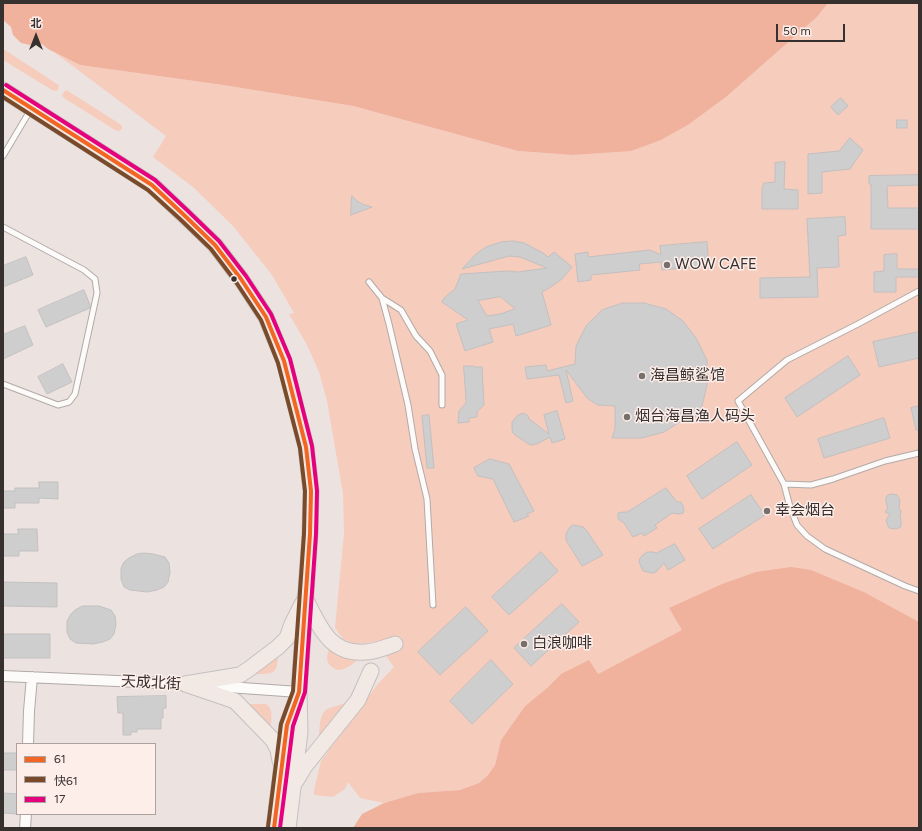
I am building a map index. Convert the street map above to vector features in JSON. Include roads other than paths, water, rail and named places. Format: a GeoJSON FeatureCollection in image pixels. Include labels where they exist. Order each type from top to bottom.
{"type":"FeatureCollection","features":[{"type":"Feature","properties":{"kind":"main road"},"geometry":{"type":"LineString","coordinates":[[3,90],[152,185],[184,215],[215,245],[241,279],[266,317],[284,360],[306,447],[311,491],[310,534],[299,692],[300,732],[288,828]]}},
{"type":"Feature","properties":{"kind":"main road"},"geometry":{"type":"LineString","coordinates":[[305,598],[326,636],[334,644],[356,652],[365,652],[395,644]]}},
{"type":"Feature","properties":{"kind":"main road"},"geometry":{"type":"LineString","coordinates":[[185,684],[240,675],[249,669],[278,647],[287,638],[305,598]]}},
{"type":"Feature","properties":{"kind":"main road"},"geometry":{"type":"LineString","coordinates":[[293,786],[305,766],[358,700],[370,671]]}},
{"type":"Feature","properties":{"kind":"main road"},"geometry":{"type":"LineString","coordinates":[[185,684],[235,701],[273,740],[278,750],[281,768]]}},
{"type":"Feature","properties":{"kind":"main road"},"geometry":{"type":"LineString","coordinates":[[274,828],[287,725],[299,692]]}},
{"type":"Feature","properties":{"kind":"street","name":"天成北街"},"geometry":{"type":"LineString","coordinates":[[3,676],[185,684],[299,692]]}},
{"type":"Feature","properties":{"kind":"street"},"geometry":{"type":"LineString","coordinates":[[28,743],[32,677]]}},
{"type":"Feature","properties":{"kind":"street"},"geometry":{"type":"LineString","coordinates":[[26,815],[26,828]]}},
{"type":"Feature","properties":{"kind":"lane"},"geometry":{"type":"LineString","coordinates":[[3,156],[32,108]]}},
{"type":"Feature","properties":{"kind":"lane"},"geometry":{"type":"LineString","coordinates":[[3,227],[84,270],[95,279],[97,293],[75,394],[69,402],[58,405],[3,384]]}},
{"type":"Feature","properties":{"kind":"lane"},"geometry":{"type":"LineString","coordinates":[[369,282],[382,298],[401,310],[416,336],[430,351],[442,376],[442,405]]}},
{"type":"Feature","properties":{"kind":"lane"},"geometry":{"type":"LineString","coordinates":[[919,291],[787,360],[738,401],[784,484],[790,507],[797,525],[807,536],[825,548],[905,586],[919,591]]}},
{"type":"Feature","properties":{"kind":"lane"},"geometry":{"type":"LineString","coordinates":[[382,298],[408,405],[415,449],[427,499],[433,605]]}},
{"type":"Feature","properties":{"kind":"lane"},"geometry":{"type":"LineString","coordinates":[[784,484],[811,485],[833,480],[886,461],[919,453]]}},
{"type":"Feature","properties":{"kind":"place","name":"WOW CAFE"},"geometry":{"type":"Point","coordinates":[667,265]}},
{"type":"Feature","properties":{"kind":"place","name":"海昌鲸鲨馆"},"geometry":{"type":"Point","coordinates":[642,376]}},
{"type":"Feature","properties":{"kind":"place","name":"烟台海昌渔人码头"},"geometry":{"type":"Point","coordinates":[627,417]}},
{"type":"Feature","properties":{"kind":"place","name":"幸会烟台"},"geometry":{"type":"Point","coordinates":[767,511]}},
{"type":"Feature","properties":{"kind":"place","name":"白浪咖啡"},"geometry":{"type":"Point","coordinates":[524,644]}}]}
